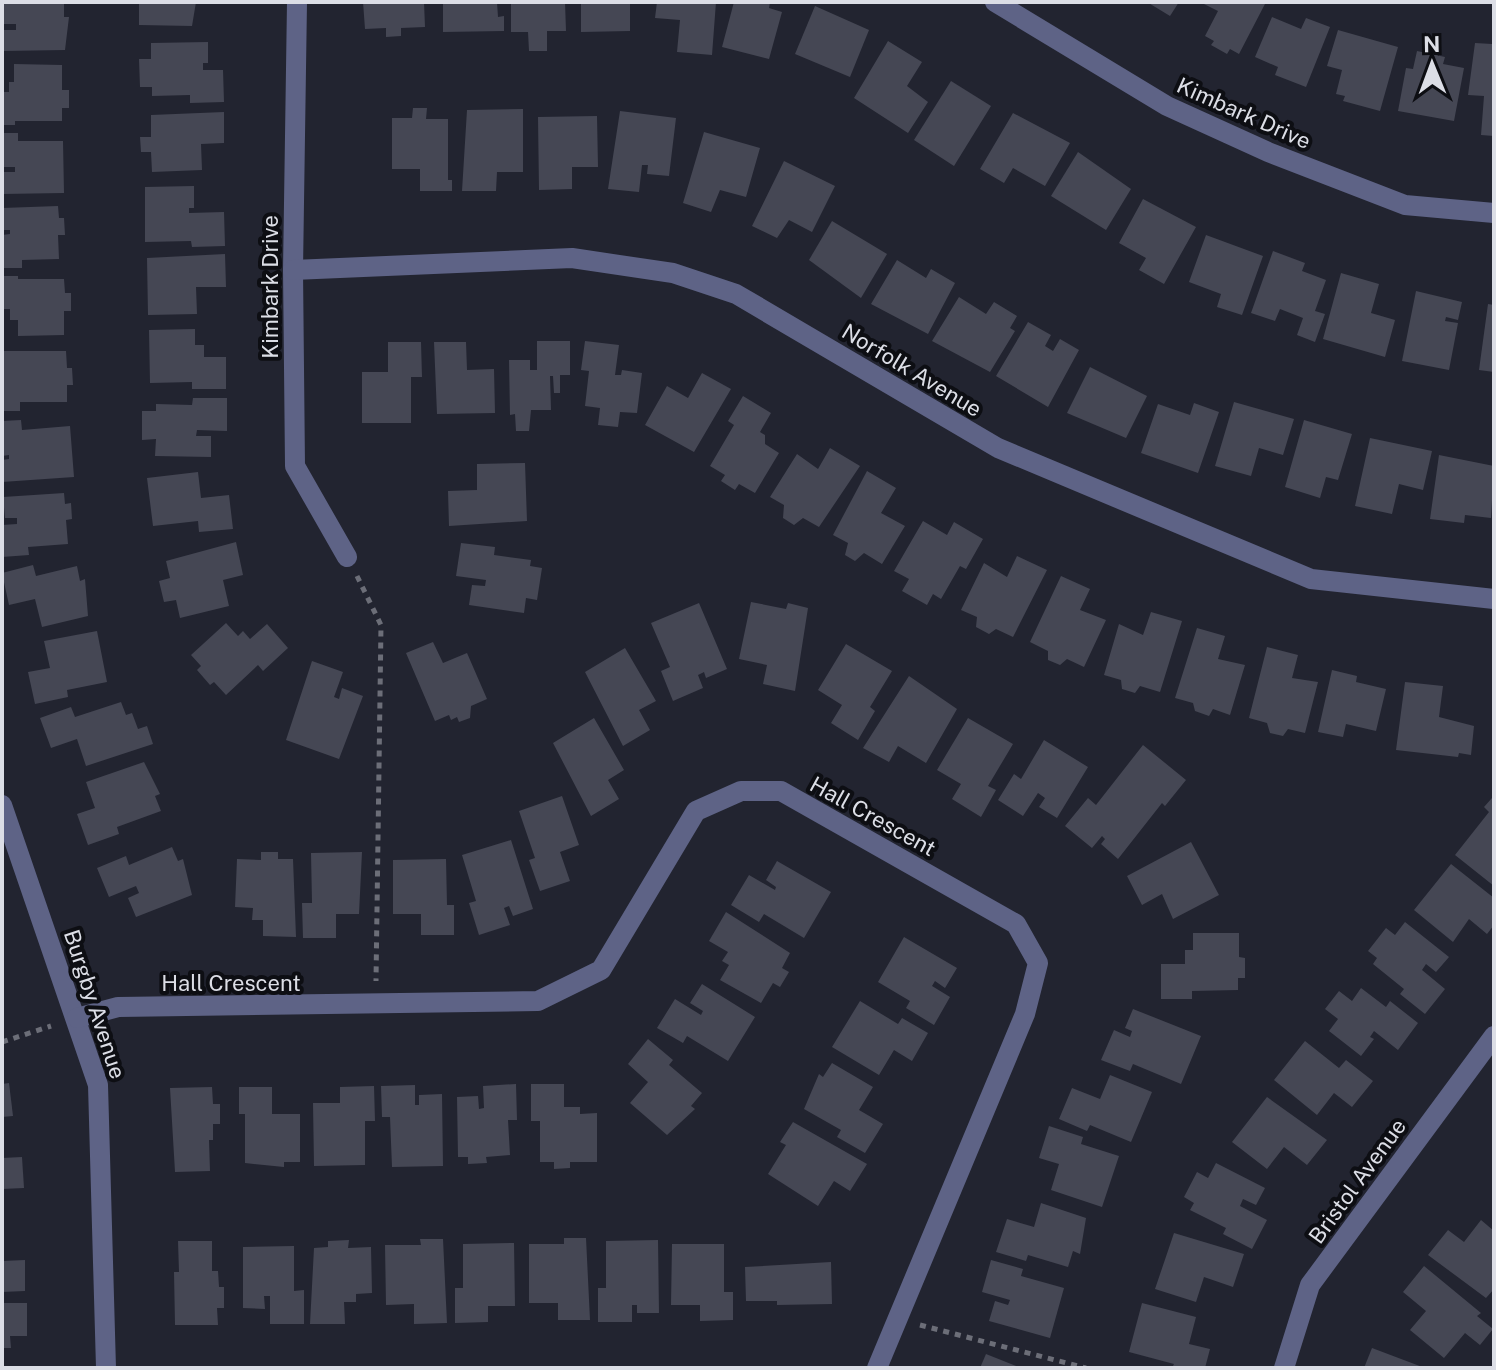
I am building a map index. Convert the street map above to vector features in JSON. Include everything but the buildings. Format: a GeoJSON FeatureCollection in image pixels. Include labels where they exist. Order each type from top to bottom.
{"type":"FeatureCollection","features":[{"type":"Feature","properties":{"kind":"street","name":"Kimbark Drive"},"geometry":{"type":"LineString","coordinates":[[297,2],[293,270],[295,466],[347,557]]}},
{"type":"Feature","properties":{"kind":"street","name":"Kimbark Drive"},"geometry":{"type":"LineString","coordinates":[[995,2],[1167,106],[1268,152],[1405,205],[1494,213]]}},
{"type":"Feature","properties":{"kind":"street","name":"Norfolk Avenue"},"geometry":{"type":"LineString","coordinates":[[293,270],[572,258],[673,273],[736,294],[998,448],[1311,579],[1494,599]]}},
{"type":"Feature","properties":{"kind":"street","name":"Hall Crescent"},"geometry":{"type":"LineString","coordinates":[[77,1018],[118,1007],[376,1006],[538,1001],[601,970],[696,811],[741,791],[781,791],[1016,924],[1038,963],[1025,1014],[900,1320],[877,1368]]}},
{"type":"Feature","properties":{"kind":"street","name":"Burgby Avenue"},"geometry":{"type":"LineString","coordinates":[[2,805],[98,1085],[106,1368]]}},
{"type":"Feature","properties":{"kind":"street","name":"Bristol Avenue"},"geometry":{"type":"LineString","coordinates":[[1284,1368],[1310,1285],[1494,1036]]}},
{"type":"Feature","properties":{"kind":"path"},"geometry":{"type":"LineString","coordinates":[[347,557],[381,625],[376,1006]]}},
{"type":"Feature","properties":{"kind":"path"},"geometry":{"type":"LineString","coordinates":[[2,1042],[77,1018]]}},
{"type":"Feature","properties":{"kind":"path"},"geometry":{"type":"LineString","coordinates":[[900,1320],[1086,1368]]}}]}
